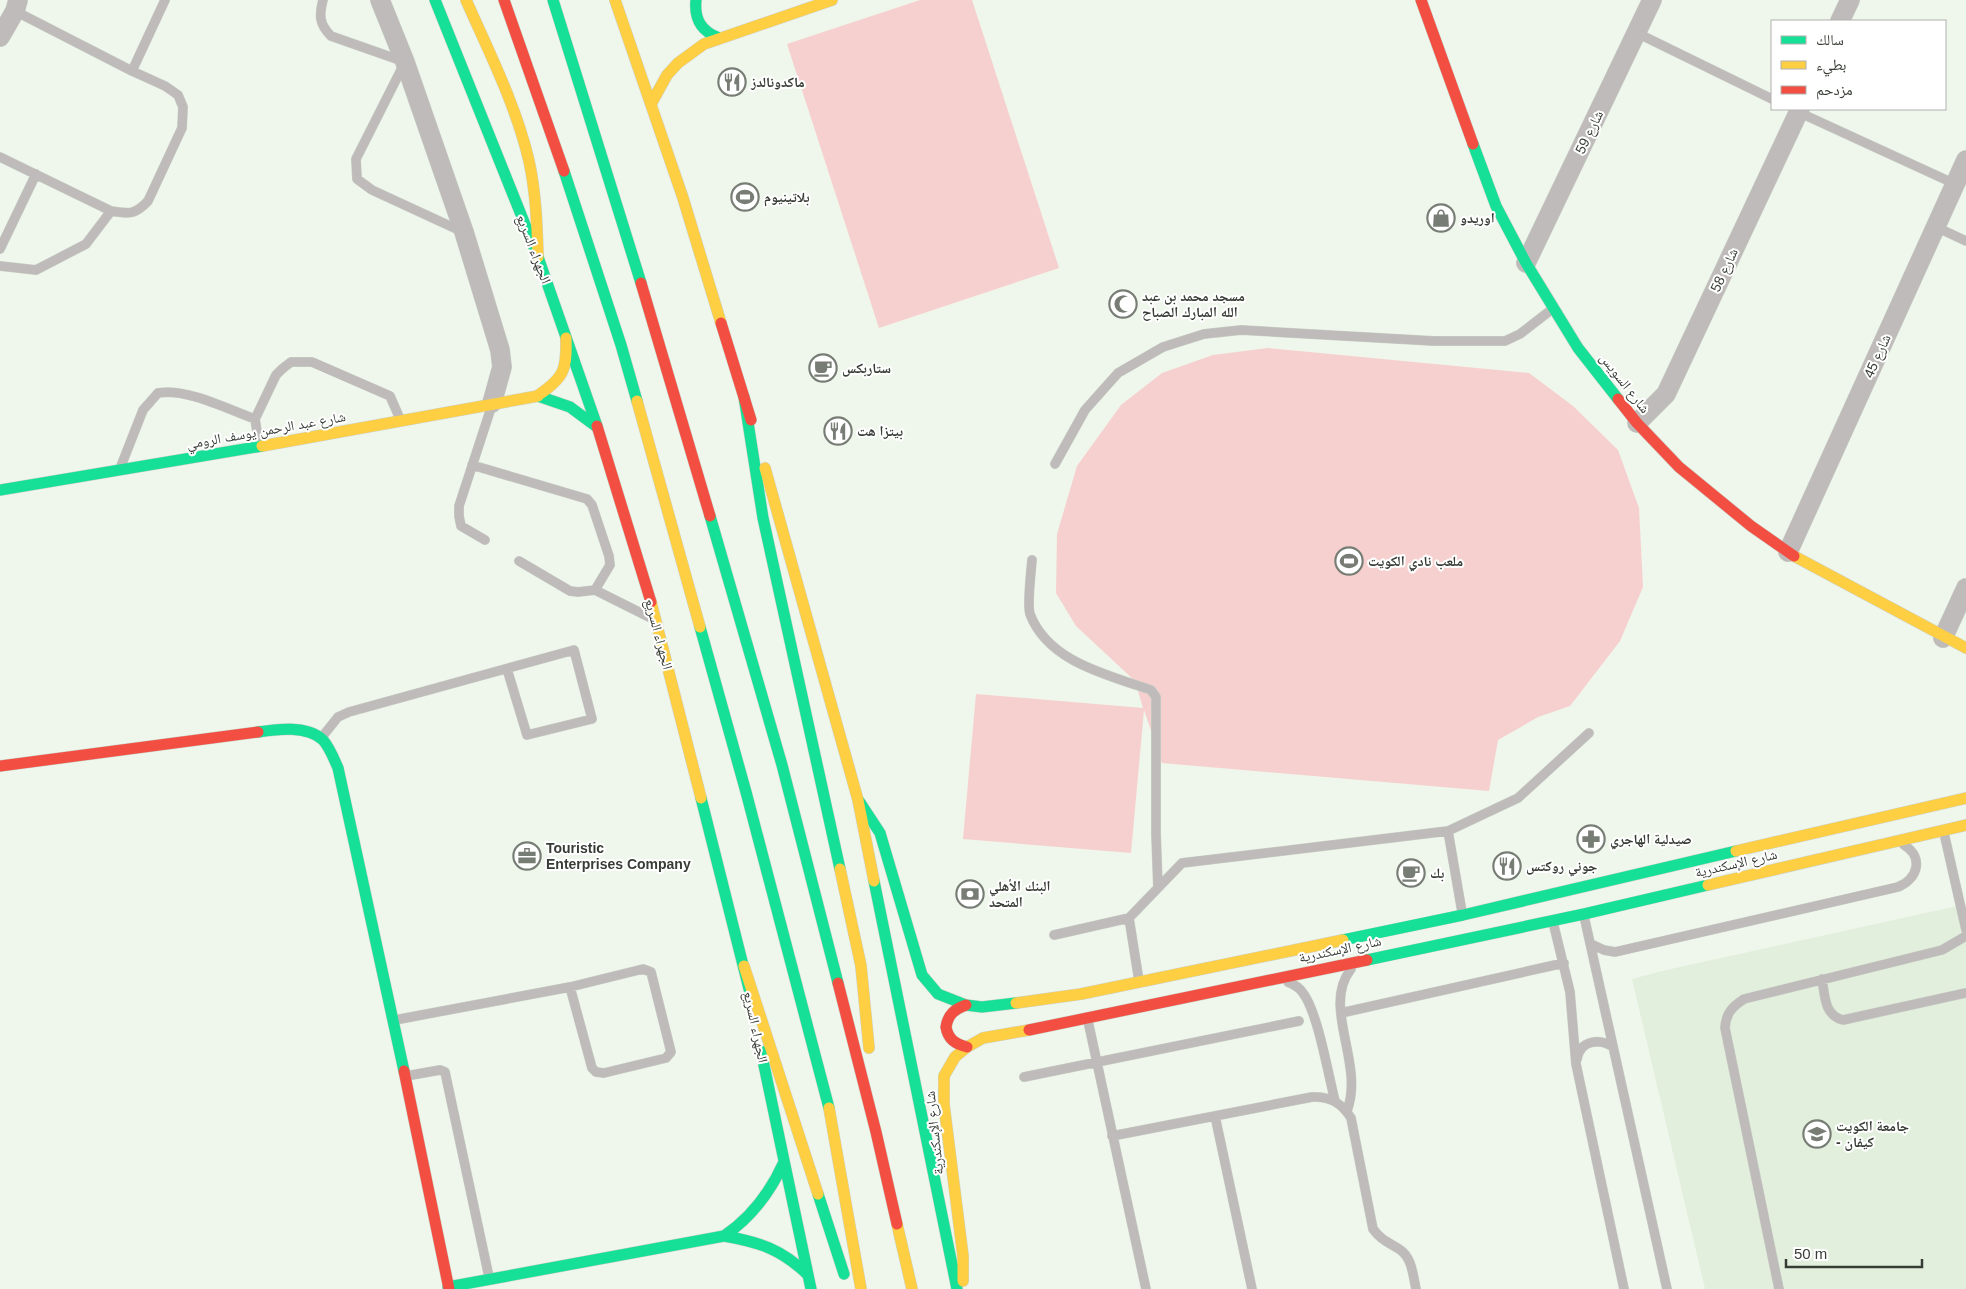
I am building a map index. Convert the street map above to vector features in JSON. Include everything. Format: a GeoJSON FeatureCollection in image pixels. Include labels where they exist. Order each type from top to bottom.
{"type":"FeatureCollection","features":[{"type":"Feature","properties":{"kind":"main road","name":"الجهراء السريع"},"geometry":{"type":"LineString","coordinates":[[435,0],[538,257],[566,334],[657,621],[744,966],[811,1289]]}},
{"type":"Feature","properties":{"kind":"main road"},"geometry":{"type":"LineString","coordinates":[[466,0],[508,98],[525,148],[533,183],[537,217],[538,257]]}},
{"type":"Feature","properties":{"kind":"main road"},"geometry":{"type":"LineString","coordinates":[[504,0],[567,178],[621,345],[746,792],[828,1103],[861,1289]]}},
{"type":"Feature","properties":{"kind":"main road"},"geometry":{"type":"LineString","coordinates":[[553,0],[658,336],[782,765],[876,1132],[912,1289]]}},
{"type":"Feature","properties":{"kind":"main road"},"geometry":{"type":"LineString","coordinates":[[615,0],[683,198],[744,396],[858,800],[957,1289]]}},
{"type":"Feature","properties":{"kind":"main road"},"geometry":{"type":"LineString","coordinates":[[696,0],[697,20],[702,28],[710,35],[720,38]]}},
{"type":"Feature","properties":{"kind":"main road"},"geometry":{"type":"LineString","coordinates":[[651,104],[667,75],[678,63],[704,44],[832,0]]}},
{"type":"Feature","properties":{"kind":"main road","name":"شارع السويس"},"geometry":{"type":"LineString","coordinates":[[1421,0],[1496,206],[1526,264],[1578,348],[1637,423],[1680,466],[1751,526],[1788,552],[1943,638],[1966,648]]}},
{"type":"Feature","properties":{"kind":"main road","name":"شارع عبد الرحمن يوسف الرومي"},"geometry":{"type":"LineString","coordinates":[[537,396],[560,379],[566,367],[566,334]]}},
{"type":"Feature","properties":{"kind":"main road","name":"شارع عبد الرحمن يوسف الرومي"},"geometry":{"type":"LineString","coordinates":[[0,490],[401,422],[537,396],[570,406],[597,427]]}},
{"type":"Feature","properties":{"kind":"main road"},"geometry":{"type":"LineString","coordinates":[[744,396],[763,518],[861,966],[876,1132]]}},
{"type":"Feature","properties":{"kind":"main road"},"geometry":{"type":"LineString","coordinates":[[0,766],[280,729],[309,732],[322,737],[331,749],[338,768],[393,1020],[448,1288],[724,1236],[757,1241],[772,1247],[797,1263],[807,1274]]}},
{"type":"Feature","properties":{"kind":"main road","name":"شارع الإسكندرية"},"geometry":{"type":"LineString","coordinates":[[858,800],[880,833],[922,975],[938,994],[966,1005],[982,1007],[1081,994],[1463,915],[1549,908],[1966,798]]}},
{"type":"Feature","properties":{"kind":"main road","name":"شارع الإسكندرية"},"geometry":{"type":"LineString","coordinates":[[963,1289],[964,1256],[944,1105],[944,1076],[955,1057],[966,1047],[983,1038],[1087,1019],[1357,960],[1581,901],[1897,841],[1966,825]]}},
{"type":"Feature","properties":{"kind":"main road"},"geometry":{"type":"LineString","coordinates":[[744,966],[849,1289]]}},
{"type":"Feature","properties":{"kind":"main road"},"geometry":{"type":"LineString","coordinates":[[966,1005],[959,1006],[949,1015],[946,1028],[950,1039],[960,1046],[966,1047]]}},
{"type":"Feature","properties":{"kind":"main road"},"geometry":{"type":"LineString","coordinates":[[724,1236],[737,1228],[761,1204],[778,1177],[784,1162]]}},
{"type":"Feature","properties":{"kind":"street"},"geometry":{"type":"LineString","coordinates":[[380,0],[405,62],[464,232],[500,350],[502,367],[492,404]]}},
{"type":"Feature","properties":{"kind":"street","name":"شارع 59"},"geometry":{"type":"LineString","coordinates":[[1526,264],[1638,33],[1652,0]]}},
{"type":"Feature","properties":{"kind":"street"},"geometry":{"type":"LineString","coordinates":[[1840,20],[1850,0]]}},
{"type":"Feature","properties":{"kind":"street"},"geometry":{"type":"LineString","coordinates":[[0,37],[16,6]]}},
{"type":"Feature","properties":{"kind":"street","name":"شارع 58"},"geometry":{"type":"LineString","coordinates":[[1637,423],[1666,394],[1797,110]]}},
{"type":"Feature","properties":{"kind":"street","name":"شارع 45"},"geometry":{"type":"LineString","coordinates":[[1788,552],[1966,160]]}},
{"type":"Feature","properties":{"kind":"street"},"geometry":{"type":"LineString","coordinates":[[1943,638],[1966,588]]}},
{"type":"Feature","properties":{"kind":"lane"},"geometry":{"type":"LineString","coordinates":[[132,71],[165,0]]}},
{"type":"Feature","properties":{"kind":"lane"},"geometry":{"type":"LineString","coordinates":[[323,0],[320,22],[331,36],[405,62],[356,159],[357,179],[372,190],[464,232]]}},
{"type":"Feature","properties":{"kind":"lane"},"geometry":{"type":"LineString","coordinates":[[0,157],[111,211],[128,214],[139,210],[148,201],[182,128],[183,107],[178,95],[165,86],[132,71],[16,6]]}},
{"type":"Feature","properties":{"kind":"lane"},"geometry":{"type":"LineString","coordinates":[[1638,33],[1771,99]]}},
{"type":"Feature","properties":{"kind":"lane"},"geometry":{"type":"LineString","coordinates":[[1797,110],[1955,184]]}},
{"type":"Feature","properties":{"kind":"lane"},"geometry":{"type":"LineString","coordinates":[[0,249],[36,174]]}},
{"type":"Feature","properties":{"kind":"lane"},"geometry":{"type":"LineString","coordinates":[[0,266],[36,270],[86,244],[111,211]]}},
{"type":"Feature","properties":{"kind":"lane"},"geometry":{"type":"LineString","coordinates":[[1936,227],[1966,241]]}},
{"type":"Feature","properties":{"kind":"lane"},"geometry":{"type":"LineString","coordinates":[[1055,464],[1086,410],[1118,372],[1163,347],[1204,334],[1241,330],[1434,341],[1505,341],[1520,334],[1553,308]]}},
{"type":"Feature","properties":{"kind":"lane"},"geometry":{"type":"LineString","coordinates":[[259,446],[255,419],[276,376],[291,362],[312,362],[390,396],[401,422]]}},
{"type":"Feature","properties":{"kind":"lane"},"geometry":{"type":"LineString","coordinates":[[119,471],[143,410],[158,393],[184,394],[255,419]]}},
{"type":"Feature","properties":{"kind":"lane"},"geometry":{"type":"LineString","coordinates":[[485,540],[461,526],[459,506],[492,404]]}},
{"type":"Feature","properties":{"kind":"lane"},"geometry":{"type":"LineString","coordinates":[[472,464],[587,499],[592,505],[609,556],[610,565],[595,590]]}},
{"type":"Feature","properties":{"kind":"lane"},"geometry":{"type":"LineString","coordinates":[[1032,560],[1030,613],[1042,635],[1062,654],[1092,670],[1151,690],[1156,698],[1158,888]]}},
{"type":"Feature","properties":{"kind":"lane"},"geometry":{"type":"LineString","coordinates":[[519,561],[570,591],[595,590],[657,621]]}},
{"type":"Feature","properties":{"kind":"lane"},"geometry":{"type":"LineString","coordinates":[[322,737],[338,717],[349,712],[574,650],[592,719],[527,735],[507,669]]}},
{"type":"Feature","properties":{"kind":"lane"},"geometry":{"type":"LineString","coordinates":[[1054,935],[1129,918],[1182,863],[1448,831],[1518,798],[1589,733]]}},
{"type":"Feature","properties":{"kind":"lane"},"geometry":{"type":"LineString","coordinates":[[1943,830],[1966,930]]}},
{"type":"Feature","properties":{"kind":"lane"},"geometry":{"type":"LineString","coordinates":[[1448,831],[1463,915]]}},
{"type":"Feature","properties":{"kind":"lane"},"geometry":{"type":"LineString","coordinates":[[1591,944],[1604,950],[1615,952],[1898,887],[1906,884],[1912,878],[1916,869],[1915,858],[1909,848],[1897,841]]}},
{"type":"Feature","properties":{"kind":"lane"},"geometry":{"type":"LineString","coordinates":[[1581,901],[1667,1289]]}},
{"type":"Feature","properties":{"kind":"lane"},"geometry":{"type":"LineString","coordinates":[[1549,908],[1570,992],[1576,1064],[1624,1289]]}},
{"type":"Feature","properties":{"kind":"lane"},"geometry":{"type":"LineString","coordinates":[[1129,918],[1139,981]]}},
{"type":"Feature","properties":{"kind":"lane"},"geometry":{"type":"LineString","coordinates":[[1779,1289],[1725,1028],[1726,1018],[1734,1005],[1744,999],[1942,950],[1966,936]]}},
{"type":"Feature","properties":{"kind":"lane"},"geometry":{"type":"LineString","coordinates":[[1347,1111],[1352,1095],[1352,1078],[1339,1000],[1342,985],[1348,972],[1357,960]]}},
{"type":"Feature","properties":{"kind":"lane"},"geometry":{"type":"LineString","coordinates":[[1340,1012],[1564,963]]}},
{"type":"Feature","properties":{"kind":"lane"},"geometry":{"type":"LineString","coordinates":[[393,1020],[570,987],[643,970],[651,972],[671,1052],[666,1058],[604,1073],[596,1072],[592,1068],[570,987]]}},
{"type":"Feature","properties":{"kind":"lane"},"geometry":{"type":"LineString","coordinates":[[1276,978],[1302,991],[1308,1000],[1335,1101]]}},
{"type":"Feature","properties":{"kind":"lane"},"geometry":{"type":"LineString","coordinates":[[1822,980],[1827,1008],[1830,1014],[1843,1020],[1966,994]]}},
{"type":"Feature","properties":{"kind":"lane"},"geometry":{"type":"LineString","coordinates":[[1081,994],[1146,1289]]}},
{"type":"Feature","properties":{"kind":"lane"},"geometry":{"type":"LineString","coordinates":[[1024,1077],[1299,1021]]}},
{"type":"Feature","properties":{"kind":"lane"},"geometry":{"type":"LineString","coordinates":[[1576,1064],[1582,1048],[1589,1043],[1606,1042],[1614,1047]]}},
{"type":"Feature","properties":{"kind":"lane"},"geometry":{"type":"LineString","coordinates":[[404,1076],[440,1070],[444,1072],[490,1280]]}},
{"type":"Feature","properties":{"kind":"lane"},"geometry":{"type":"LineString","coordinates":[[1112,1136],[1312,1097],[1320,1096],[1335,1101],[1347,1111],[1352,1126],[1373,1229],[1385,1242],[1405,1254],[1409,1261],[1416,1289]]}},
{"type":"Feature","properties":{"kind":"lane"},"geometry":{"type":"LineString","coordinates":[[1215,1116],[1252,1289]]}},
{"type":"Feature","properties":{"kind":"shaded area"},"geometry":{"type":"Polygon","coordinates":[[[920,0],[972,0],[1059,268],[879,328],[787,44],[920,0]]]}},
{"type":"Feature","properties":{"kind":"shaded area","name":"ملعب نادي الكويت"},"geometry":{"type":"Polygon","coordinates":[[[1268,348],[1529,373],[1573,406],[1618,450],[1639,508],[1643,587],[1620,641],[1570,706],[1538,717],[1498,740],[1489,791],[1162,763],[1144,710],[1131,853],[963,839],[976,694],[1143,708],[1135,681],[1076,626],[1056,593],[1057,534],[1077,466],[1121,405],[1162,373],[1213,355],[1268,348]]]}},
{"type":"Feature","properties":{"kind":"shaded area","name":"جامعة الكويت - كيفان"},"geometry":{"type":"Polygon","coordinates":[[[1966,904],[1966,1289],[1705,1289],[1632,979],[1966,904]]]}},
{"type":"Feature","properties":{"kind":"traffic: fast"},"geometry":{"type":"LineString","coordinates":[[435,0],[538,257],[597,426]]}},
{"type":"Feature","properties":{"kind":"traffic: fast"},"geometry":{"type":"LineString","coordinates":[[553,0],[641,283]]}},
{"type":"Feature","properties":{"kind":"traffic: fast"},"geometry":{"type":"LineString","coordinates":[[696,0],[696,13],[700,24],[708,32],[719,38]]}},
{"type":"Feature","properties":{"kind":"traffic: fast"},"geometry":{"type":"LineString","coordinates":[[1473,144],[1496,206],[1526,263],[1578,348],[1618,399]]}},
{"type":"Feature","properties":{"kind":"traffic: fast"},"geometry":{"type":"LineString","coordinates":[[564,171],[621,345],[637,401]]}},
{"type":"Feature","properties":{"kind":"traffic: fast"},"geometry":{"type":"LineString","coordinates":[[538,396],[570,407],[597,427]]}},
{"type":"Feature","properties":{"kind":"traffic: fast"},"geometry":{"type":"LineString","coordinates":[[744,397],[763,518],[840,869]]}},
{"type":"Feature","properties":{"kind":"traffic: fast"},"geometry":{"type":"LineString","coordinates":[[0,490],[262,446]]}},
{"type":"Feature","properties":{"kind":"traffic: fast"},"geometry":{"type":"LineString","coordinates":[[710,516],[782,765],[838,983]]}},
{"type":"Feature","properties":{"kind":"traffic: fast"},"geometry":{"type":"LineString","coordinates":[[700,627],[746,792],[829,1108]]}},
{"type":"Feature","properties":{"kind":"traffic: fast"},"geometry":{"type":"LineString","coordinates":[[258,732],[292,729],[309,732],[323,740],[332,754],[338,768],[404,1071]]}},
{"type":"Feature","properties":{"kind":"traffic: fast"},"geometry":{"type":"LineString","coordinates":[[701,798],[749,989]]}},
{"type":"Feature","properties":{"kind":"traffic: fast"},"geometry":{"type":"LineString","coordinates":[[859,801],[880,833],[922,975],[938,994],[966,1005],[982,1007],[1016,1003]]}},
{"type":"Feature","properties":{"kind":"traffic: fast"},"geometry":{"type":"LineString","coordinates":[[1343,940],[1463,915],[1736,851]]}},
{"type":"Feature","properties":{"kind":"traffic: fast"},"geometry":{"type":"LineString","coordinates":[[874,881],[957,1289]]}},
{"type":"Feature","properties":{"kind":"traffic: fast"},"geometry":{"type":"LineString","coordinates":[[1367,960],[1584,914],[1708,885]]}},
{"type":"Feature","properties":{"kind":"traffic: fast"},"geometry":{"type":"LineString","coordinates":[[761,1051],[811,1289]]}},
{"type":"Feature","properties":{"kind":"traffic: fast"},"geometry":{"type":"LineString","coordinates":[[448,1287],[724,1236],[743,1221],[759,1204],[773,1184],[784,1162]]}},
{"type":"Feature","properties":{"kind":"traffic: fast"},"geometry":{"type":"LineString","coordinates":[[818,1194],[844,1274]]}},
{"type":"Feature","properties":{"kind":"traffic: fast"},"geometry":{"type":"LineString","coordinates":[[724,1236],[769,1248],[788,1258],[807,1274]]}},
{"type":"Feature","properties":{"kind":"traffic: slow"},"geometry":{"type":"LineString","coordinates":[[466,0],[501,79],[524,140],[533,185],[538,257]]}},
{"type":"Feature","properties":{"kind":"traffic: slow"},"geometry":{"type":"LineString","coordinates":[[615,0],[683,198],[721,323]]}},
{"type":"Feature","properties":{"kind":"traffic: slow"},"geometry":{"type":"LineString","coordinates":[[651,104],[667,75],[678,63],[704,44],[832,0]]}},
{"type":"Feature","properties":{"kind":"traffic: slow"},"geometry":{"type":"LineString","coordinates":[[537,396],[553,384],[562,372],[566,358],[566,338]]}},
{"type":"Feature","properties":{"kind":"traffic: slow"},"geometry":{"type":"LineString","coordinates":[[262,446],[538,396]]}},
{"type":"Feature","properties":{"kind":"traffic: slow"},"geometry":{"type":"LineString","coordinates":[[637,401],[700,627]]}},
{"type":"Feature","properties":{"kind":"traffic: slow"},"geometry":{"type":"LineString","coordinates":[[765,468],[858,800],[874,881]]}},
{"type":"Feature","properties":{"kind":"traffic: slow"},"geometry":{"type":"LineString","coordinates":[[1794,556],[1966,648]]}},
{"type":"Feature","properties":{"kind":"traffic: slow"},"geometry":{"type":"LineString","coordinates":[[651,602],[701,798]]}},
{"type":"Feature","properties":{"kind":"traffic: slow"},"geometry":{"type":"LineString","coordinates":[[1736,851],[1966,798]]}},
{"type":"Feature","properties":{"kind":"traffic: slow"},"geometry":{"type":"LineString","coordinates":[[1708,885],[1966,825]]}},
{"type":"Feature","properties":{"kind":"traffic: slow"},"geometry":{"type":"LineString","coordinates":[[840,869],[861,966],[869,1048]]}},
{"type":"Feature","properties":{"kind":"traffic: slow"},"geometry":{"type":"LineString","coordinates":[[1016,1003],[1081,994],[1343,940]]}},
{"type":"Feature","properties":{"kind":"traffic: slow"},"geometry":{"type":"LineString","coordinates":[[744,966],[818,1194]]}},
{"type":"Feature","properties":{"kind":"traffic: slow"},"geometry":{"type":"LineString","coordinates":[[963,1281],[963,1256],[944,1105],[944,1076],[955,1057],[967,1047],[983,1038],[1029,1030]]}},
{"type":"Feature","properties":{"kind":"traffic: slow"},"geometry":{"type":"LineString","coordinates":[[829,1108],[861,1289]]}},
{"type":"Feature","properties":{"kind":"traffic: slow"},"geometry":{"type":"LineString","coordinates":[[897,1224],[912,1289]]}},
{"type":"Feature","properties":{"kind":"traffic: jam"},"geometry":{"type":"LineString","coordinates":[[504,0],[564,171]]}},
{"type":"Feature","properties":{"kind":"traffic: jam"},"geometry":{"type":"LineString","coordinates":[[1421,0],[1473,144]]}},
{"type":"Feature","properties":{"kind":"traffic: jam"},"geometry":{"type":"LineString","coordinates":[[641,283],[710,516]]}},
{"type":"Feature","properties":{"kind":"traffic: jam"},"geometry":{"type":"LineString","coordinates":[[721,323],[751,420]]}},
{"type":"Feature","properties":{"kind":"traffic: jam"},"geometry":{"type":"LineString","coordinates":[[1618,399],[1637,423],[1679,467],[1751,526],[1794,556]]}},
{"type":"Feature","properties":{"kind":"traffic: jam"},"geometry":{"type":"LineString","coordinates":[[597,426],[651,602]]}},
{"type":"Feature","properties":{"kind":"traffic: jam"},"geometry":{"type":"LineString","coordinates":[[0,766],[258,732]]}},
{"type":"Feature","properties":{"kind":"traffic: jam"},"geometry":{"type":"LineString","coordinates":[[1029,1030],[1367,960]]}},
{"type":"Feature","properties":{"kind":"traffic: jam"},"geometry":{"type":"LineString","coordinates":[[838,983],[897,1224]]}},
{"type":"Feature","properties":{"kind":"traffic: jam"},"geometry":{"type":"LineString","coordinates":[[966,1005],[953,1013],[948,1019],[946,1027],[948,1035],[953,1040],[967,1047]]}},
{"type":"Feature","properties":{"kind":"traffic: jam"},"geometry":{"type":"LineString","coordinates":[[404,1071],[449,1289]]}},
{"type":"Feature","properties":{"kind":"place","name":"ماكدونالدز"},"geometry":{"type":"Point","coordinates":[732,82]}},
{"type":"Feature","properties":{"kind":"place","name":"بلاتينيوم"},"geometry":{"type":"Point","coordinates":[745,197]}},
{"type":"Feature","properties":{"kind":"place","name":"اوريدو"},"geometry":{"type":"Point","coordinates":[1441,218]}},
{"type":"Feature","properties":{"kind":"place","name":"مسجد محمد بن عبد الله المبارك الصباح"},"geometry":{"type":"Point","coordinates":[1123,304]}},
{"type":"Feature","properties":{"kind":"place","name":"ستاربكس"},"geometry":{"type":"Point","coordinates":[823,368]}},
{"type":"Feature","properties":{"kind":"place","name":"بيتزا هت"},"geometry":{"type":"Point","coordinates":[838,431]}},
{"type":"Feature","properties":{"kind":"place","name":"ملعب نادي الكويت"},"geometry":{"type":"Point","coordinates":[1349,561]}},
{"type":"Feature","properties":{"kind":"place","name":"صيدلية الهاجري"},"geometry":{"type":"Point","coordinates":[1591,839]}},
{"type":"Feature","properties":{"kind":"place","name":"Touristic Enterprises Company"},"geometry":{"type":"Point","coordinates":[527,856]}},
{"type":"Feature","properties":{"kind":"place","name":"جوني روكتس"},"geometry":{"type":"Point","coordinates":[1507,866]}},
{"type":"Feature","properties":{"kind":"place","name":"بك"},"geometry":{"type":"Point","coordinates":[1411,873]}},
{"type":"Feature","properties":{"kind":"place","name":"البنك الأهلي المتحد"},"geometry":{"type":"Point","coordinates":[970,894]}},
{"type":"Feature","properties":{"kind":"place","name":"جامعة الكويت - كيفان"},"geometry":{"type":"Point","coordinates":[1817,1134]}}]}
